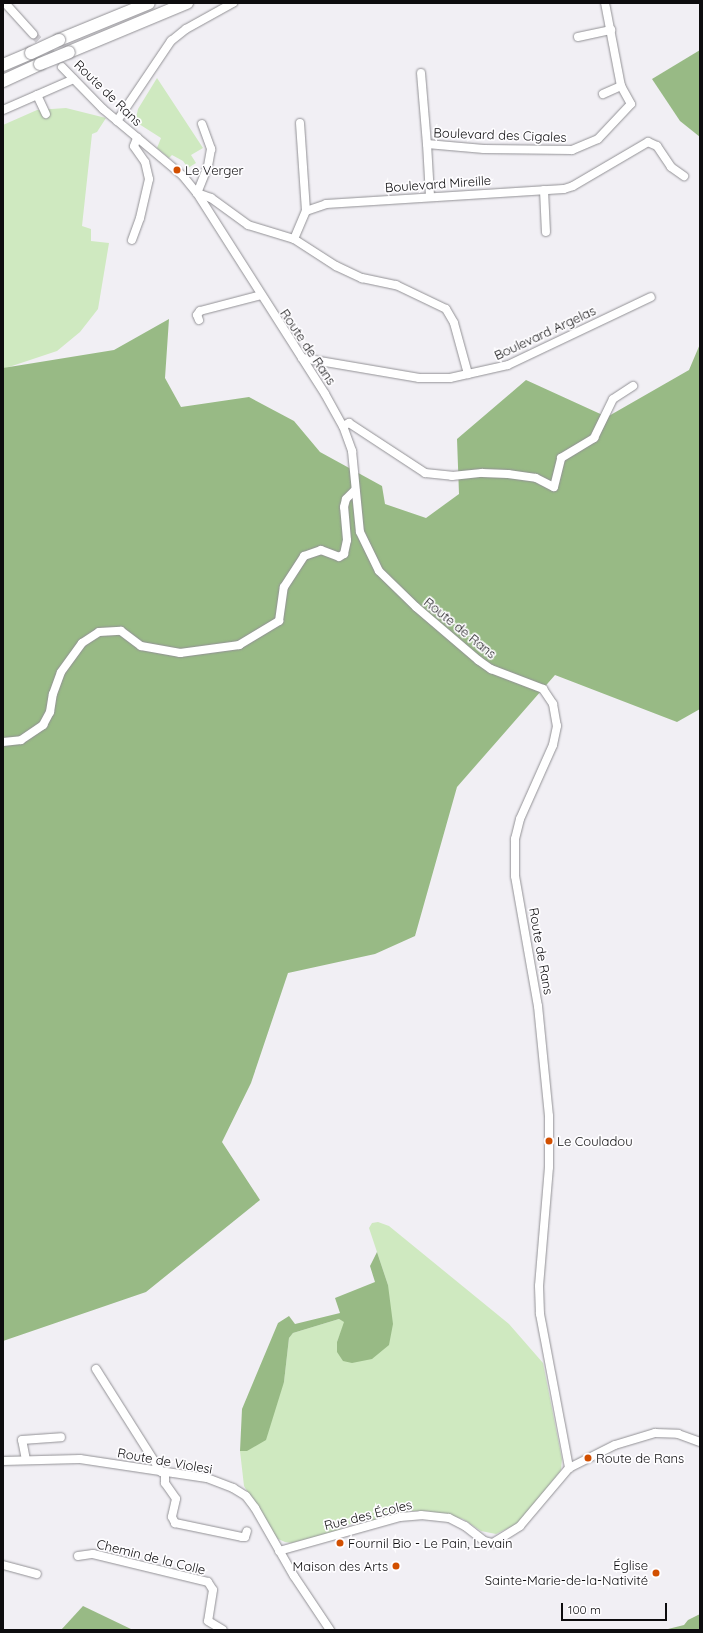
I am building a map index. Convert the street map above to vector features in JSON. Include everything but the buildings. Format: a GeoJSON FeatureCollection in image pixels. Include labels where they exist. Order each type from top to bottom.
{"type":"FeatureCollection","features":[{"type":"Feature","properties":{"kind":"highway"},"geometry":{"type":"LineString","coordinates":[[3,64],[149,3]]}},
{"type":"Feature","properties":{"kind":"highway"},"geometry":{"type":"LineString","coordinates":[[3,81],[40,64],[187,3]]}},
{"type":"Feature","properties":{"kind":"street"},"geometry":{"type":"LineString","coordinates":[[4,3],[33,34]]}},
{"type":"Feature","properties":{"kind":"street"},"geometry":{"type":"LineString","coordinates":[[117,121],[171,41],[186,29],[233,3]]}},
{"type":"Feature","properties":{"kind":"street"},"geometry":{"type":"LineString","coordinates":[[603,94],[621,86],[605,3]]}},
{"type":"Feature","properties":{"kind":"street"},"geometry":{"type":"LineString","coordinates":[[578,37],[611,30]]}},
{"type":"Feature","properties":{"kind":"street","name":"Route de Rans"},"geometry":{"type":"LineString","coordinates":[[62,66],[117,121],[175,168],[197,193],[260,295],[302,358],[343,426],[352,451],[355,490],[363,542],[378,571],[416,608],[478,660],[491,669],[543,689],[550,696],[556,714],[553,745],[520,819],[515,839],[515,876],[538,1006],[549,1116],[549,1167],[540,1286],[540,1314],[569,1468]]}},
{"type":"Feature","properties":{"kind":"street"},"geometry":{"type":"LineString","coordinates":[[421,73],[427,144]]}},
{"type":"Feature","properties":{"kind":"street"},"geometry":{"type":"LineString","coordinates":[[3,110],[74,79]]}},
{"type":"Feature","properties":{"kind":"street","name":"Boulevard des Cigales"},"geometry":{"type":"LineString","coordinates":[[430,196],[427,144],[484,149],[572,150],[598,139],[631,104],[621,86]]}},
{"type":"Feature","properties":{"kind":"street"},"geometry":{"type":"LineString","coordinates":[[37,95],[46,114]]}},
{"type":"Feature","properties":{"kind":"street"},"geometry":{"type":"LineString","coordinates":[[294,239],[306,211],[300,123]]}},
{"type":"Feature","properties":{"kind":"street"},"geometry":{"type":"LineString","coordinates":[[202,124],[210,142],[210,156],[197,193],[211,198],[248,225],[294,239],[336,266],[362,278],[396,285],[446,309],[454,323],[468,374]]}},
{"type":"Feature","properties":{"kind":"street"},"geometry":{"type":"LineString","coordinates":[[132,240],[140,218],[149,179],[146,162],[134,146],[137,138]]}},
{"type":"Feature","properties":{"kind":"street","name":"Boulevard Mireille"},"geometry":{"type":"LineString","coordinates":[[306,211],[326,204],[430,196],[544,190],[573,186],[648,142],[657,146],[671,167],[684,176]]}},
{"type":"Feature","properties":{"kind":"street"},"geometry":{"type":"LineString","coordinates":[[544,190],[546,232]]}},
{"type":"Feature","properties":{"kind":"street"},"geometry":{"type":"LineString","coordinates":[[199,320],[197,315],[200,311],[260,295]]}},
{"type":"Feature","properties":{"kind":"street","name":"Boulevard Argelas"},"geometry":{"type":"LineString","coordinates":[[302,358],[435,380],[468,374],[508,364],[651,297]]}},
{"type":"Feature","properties":{"kind":"street"},"geometry":{"type":"LineString","coordinates":[[343,426],[349,423],[425,473],[452,476],[508,474],[536,478],[554,487],[561,458],[594,438],[613,399],[633,386]]}},
{"type":"Feature","properties":{"kind":"street"},"geometry":{"type":"LineString","coordinates":[[3,742],[21,740],[43,725],[50,712],[52,694],[61,672],[82,643],[99,632],[121,631],[141,646],[180,653],[238,644],[279,621],[283,612],[284,587],[304,556],[321,550],[339,557],[344,554],[347,540],[344,507],[346,499],[355,490]]}},
{"type":"Feature","properties":{"kind":"street"},"geometry":{"type":"LineString","coordinates":[[96,1369],[163,1472],[165,1483],[176,1499],[172,1517],[175,1523],[242,1538],[245,1537],[247,1531]]}},
{"type":"Feature","properties":{"kind":"street"},"geometry":{"type":"LineString","coordinates":[[569,1468],[615,1445],[642,1435],[678,1434],[700,1442]]}},
{"type":"Feature","properties":{"kind":"street"},"geometry":{"type":"LineString","coordinates":[[26,1460],[22,1440],[61,1436]]}},
{"type":"Feature","properties":{"kind":"street","name":"Route de Violesi"},"geometry":{"type":"LineString","coordinates":[[3,1461],[80,1459],[207,1478],[233,1488],[246,1496],[309,1600],[329,1630]]}},
{"type":"Feature","properties":{"kind":"street","name":"Rue des Écoles"},"geometry":{"type":"LineString","coordinates":[[279,1551],[413,1515],[449,1518],[465,1526],[486,1542],[501,1540],[516,1529],[569,1468]]}},
{"type":"Feature","properties":{"kind":"street","name":"Chemin de la Colle"},"geometry":{"type":"LineString","coordinates":[[78,1556],[93,1554],[208,1582],[213,1590],[208,1621],[223,1630]]}},
{"type":"Feature","properties":{"kind":"street"},"geometry":{"type":"LineString","coordinates":[[3,1565],[37,1574]]}},
{"type":"Feature","properties":{"kind":"green space"},"geometry":{"type":"Polygon","coordinates":[[[700,50],[700,137],[680,121],[652,79],[700,50]]]}},
{"type":"Feature","properties":{"kind":"green space"},"geometry":{"type":"Polygon","coordinates":[[[157,78],[203,148],[191,155],[196,163],[188,168],[183,161],[172,155],[169,158],[157,148],[161,138],[139,124],[136,118],[138,109],[157,78]]]}},
{"type":"Feature","properties":{"kind":"green space"},"geometry":{"type":"Polygon","coordinates":[[[66,108],[106,118],[97,132],[92,134],[82,226],[91,229],[91,241],[109,243],[98,309],[80,332],[57,351],[3,369],[3,125],[37,110],[66,108]]]}},
{"type":"Feature","properties":{"kind":"green space"},"geometry":{"type":"Polygon","coordinates":[[[169,319],[165,378],[181,407],[249,397],[294,421],[320,452],[382,486],[385,504],[426,518],[459,494],[457,439],[526,380],[607,417],[689,370],[700,344],[700,709],[677,722],[555,675],[457,787],[415,936],[375,954],[288,973],[251,1083],[222,1142],[260,1200],[146,1292],[3,1341],[3,368],[114,350],[169,319]]]}},
{"type":"Feature","properties":{"kind":"green space"},"geometry":{"type":"Polygon","coordinates":[[[378,1222],[389,1226],[509,1324],[543,1363],[562,1459],[561,1470],[519,1523],[496,1534],[481,1531],[463,1519],[427,1511],[409,1511],[371,1522],[369,1519],[340,1527],[341,1530],[292,1543],[285,1542],[278,1539],[272,1531],[244,1486],[240,1451],[247,1451],[284,1382],[289,1338],[293,1333],[339,1319],[345,1322],[337,1342],[388,1285],[369,1228],[372,1223],[378,1222]]]}},
{"type":"Feature","properties":{"kind":"green space"},"geometry":{"type":"Polygon","coordinates":[[[377,1252],[388,1285],[393,1324],[389,1345],[372,1359],[352,1363],[343,1361],[337,1352],[337,1342],[344,1322],[339,1319],[293,1333],[289,1338],[284,1382],[266,1440],[247,1451],[240,1451],[242,1409],[278,1323],[289,1316],[295,1324],[340,1313],[335,1298],[375,1282],[370,1266],[377,1252]]]}},
{"type":"Feature","properties":{"kind":"green space"},"geometry":{"type":"Polygon","coordinates":[[[83,1606],[133,1630],[61,1630],[83,1606]]]}},
{"type":"Feature","properties":{"kind":"green space"},"geometry":{"type":"Polygon","coordinates":[[[700,1614],[700,1630],[664,1630],[684,1625],[688,1620],[700,1614]]]}},
{"type":"Feature","properties":{"kind":"tunnel"},"geometry":{"type":"LineString","coordinates":[[33,34],[57,60]]}},
{"type":"Feature","properties":{"kind":"place","name":"Le Verger"},"geometry":{"type":"Point","coordinates":[177,170]}},
{"type":"Feature","properties":{"kind":"place","name":"Le Couladou"},"geometry":{"type":"Point","coordinates":[549,1141]}},
{"type":"Feature","properties":{"kind":"place","name":"Route de Rans"},"geometry":{"type":"Point","coordinates":[588,1458]}},
{"type":"Feature","properties":{"kind":"place","name":"Fournil Bio - Le Pain, Levain"},"geometry":{"type":"Point","coordinates":[340,1543]}},
{"type":"Feature","properties":{"kind":"place","name":"Maison des Arts"},"geometry":{"type":"Point","coordinates":[396,1566]}},
{"type":"Feature","properties":{"kind":"place","name":"Église Sainte-Marie-de-la-Nativité"},"geometry":{"type":"Point","coordinates":[656,1573]}}]}
